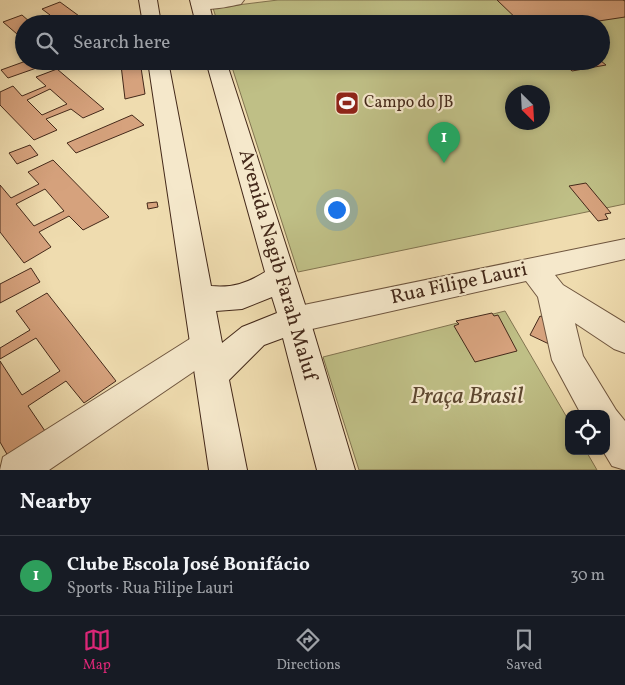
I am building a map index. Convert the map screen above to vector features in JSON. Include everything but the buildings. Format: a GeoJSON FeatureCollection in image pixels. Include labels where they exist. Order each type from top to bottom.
{"type":"FeatureCollection","features":[{"type":"Feature","properties":{"kind":"main road"},"geometry":{"type":"LineString","coordinates":[[148,0],[150,15]]}},
{"type":"Feature","properties":{"kind":"main road"},"geometry":{"type":"LineString","coordinates":[[203,15],[200,2],[236,0]]}},
{"type":"Feature","properties":{"kind":"main road"},"geometry":{"type":"LineString","coordinates":[[160,70],[228,470]]}},
{"type":"Feature","properties":{"kind":"main road","name":"Avenida Nagib Farah Maluf"},"geometry":{"type":"LineString","coordinates":[[219,70],[294,320],[336,470]]}},
{"type":"Feature","properties":{"kind":"main road","name":"Rua Filipe Lauri"},"geometry":{"type":"LineString","coordinates":[[16,470],[210,360],[240,347],[253,336],[294,320],[625,249]]}},
{"type":"Feature","properties":{"kind":"main road"},"geometry":{"type":"LineString","coordinates":[[532,268],[552,293],[625,340]]}},
{"type":"Feature","properties":{"kind":"main road"},"geometry":{"type":"LineString","coordinates":[[198,296],[219,300],[242,298],[262,290],[281,277]]}},
{"type":"Feature","properties":{"kind":"main road"},"geometry":{"type":"LineString","coordinates":[[552,293],[568,360],[598,410]]}},
{"type":"Feature","properties":{"kind":"main road"},"geometry":{"type":"LineString","coordinates":[[610,429],[625,453]]}},
{"type":"Feature","properties":{"kind":"green space"},"geometry":{"type":"Polygon","coordinates":[[[278,0],[625,0],[625,204],[298,272],[233,70],[610,70],[610,15],[215,15],[213,8],[278,0]]]}},
{"type":"Feature","properties":{"kind":"green space","name":"Praça Brasil"},"geometry":{"type":"Polygon","coordinates":[[[505,311],[565,414],[565,455],[588,455],[597,470],[359,470],[323,357],[505,311]]]}},
{"type":"Feature","properties":{"kind":"place","name":"Campo do JB"},"geometry":{"type":"Point","coordinates":[347,103]}},
{"type":"Feature","properties":{"kind":"place","name":"Clube Escola José Bonifácio"},"geometry":{"type":"Point","coordinates":[444,163]}}]}
